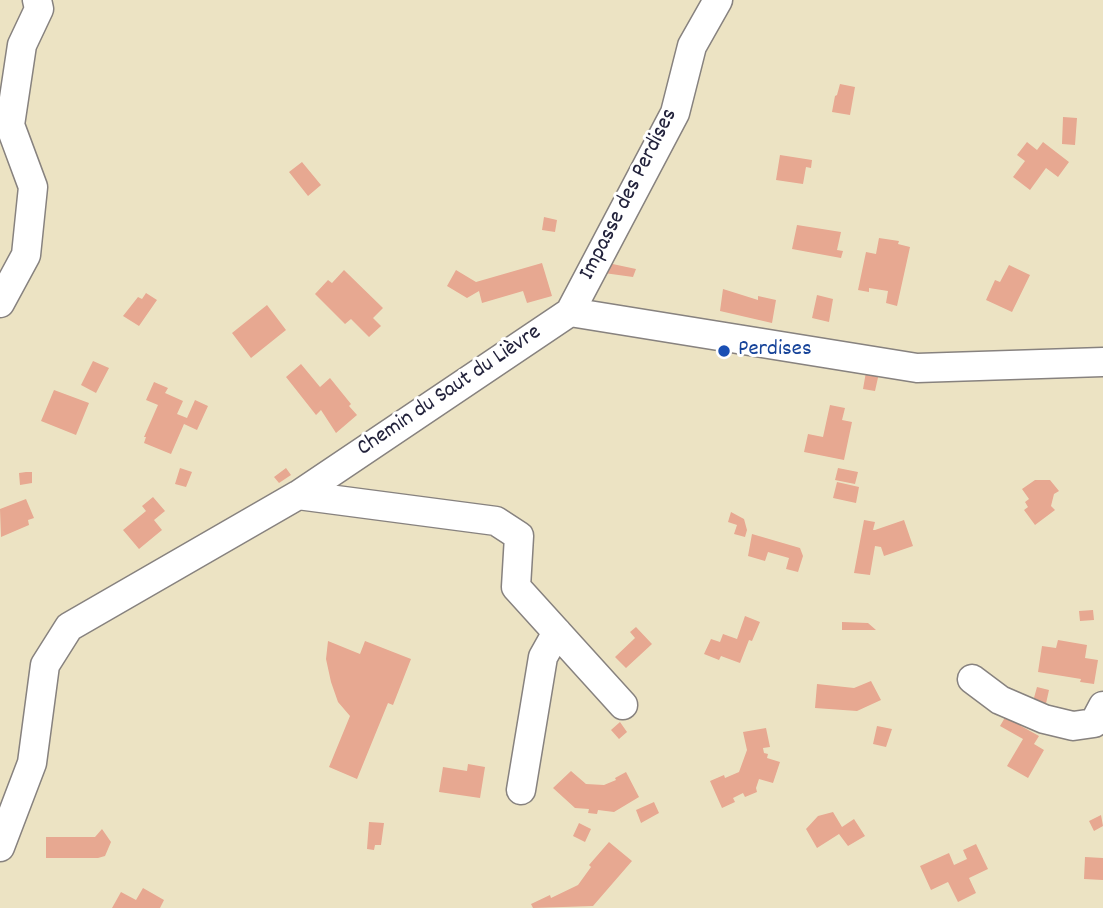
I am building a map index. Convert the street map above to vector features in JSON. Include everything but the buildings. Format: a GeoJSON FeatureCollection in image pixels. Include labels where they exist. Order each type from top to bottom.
{"type":"FeatureCollection","features":[{"type":"Feature","properties":{"kind":"street"},"geometry":{"type":"LineString","coordinates":[[0,303],[26,255],[33,187],[10,125],[22,45],[39,9],[37,0]]}},
{"type":"Feature","properties":{"kind":"street","name":"Impasse des Perdises"},"geometry":{"type":"LineString","coordinates":[[570,312],[675,113],[692,46],[718,0]]}},
{"type":"Feature","properties":{"kind":"street"},"geometry":{"type":"LineString","coordinates":[[570,312],[917,368],[1103,362]]}},
{"type":"Feature","properties":{"kind":"street","name":"Chemin du Saut du Lièvre"},"geometry":{"type":"LineString","coordinates":[[0,847],[32,763],[45,665],[69,627],[298,495],[570,312]]}},
{"type":"Feature","properties":{"kind":"street"},"geometry":{"type":"LineString","coordinates":[[298,495],[496,521],[519,536],[516,587],[623,705]]}},
{"type":"Feature","properties":{"kind":"street"},"geometry":{"type":"LineString","coordinates":[[521,790],[543,657],[557,632]]}},
{"type":"Feature","properties":{"kind":"street"},"geometry":{"type":"LineString","coordinates":[[972,679],[1000,700],[1044,719],[1073,726],[1094,723],[1103,706]]}},
{"type":"Feature","properties":{"kind":"place","name":"Perdises"},"geometry":{"type":"Point","coordinates":[724,351]}}]}
